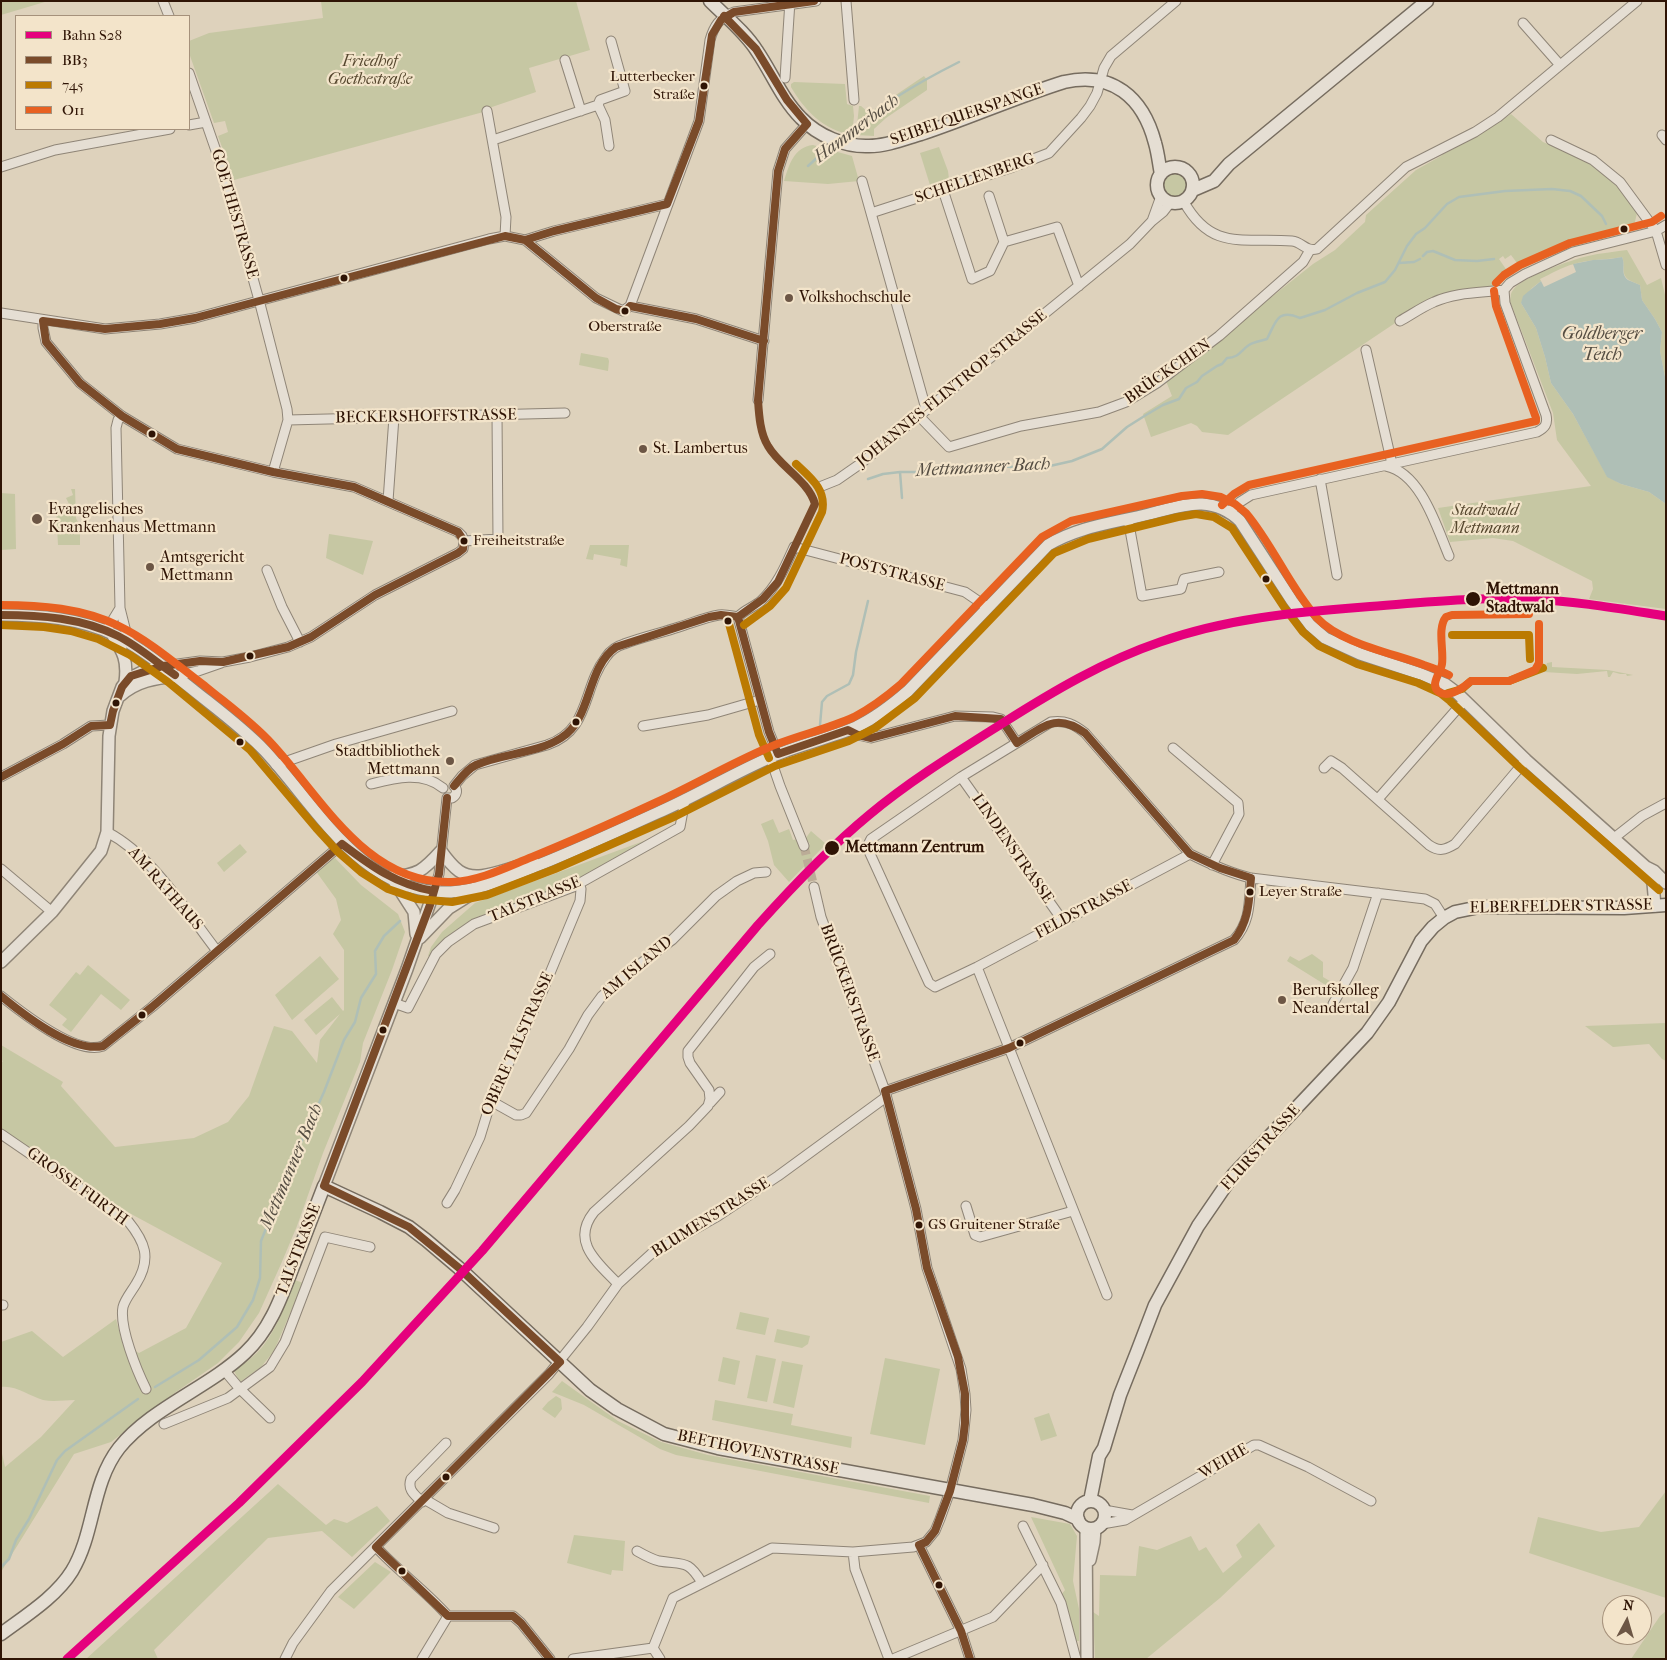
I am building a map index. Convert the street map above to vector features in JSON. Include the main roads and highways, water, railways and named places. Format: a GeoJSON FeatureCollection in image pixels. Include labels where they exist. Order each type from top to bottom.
{"type":"FeatureCollection","features":[{"type":"Feature","properties":{"kind":"main road","name":"SEIBELQUERSPANGE"},"geometry":{"type":"LineString","coordinates":[[710,1],[756,49],[786,100],[807,124],[826,136],[842,142],[857,146],[886,144],[937,129],[1079,78],[1100,80],[1121,90],[1136,104],[1144,116],[1167,171]]}},
{"type":"Feature","properties":{"kind":"main road"},"geometry":{"type":"LineString","coordinates":[[1167,171],[1186,171],[1192,183],[1214,181],[1229,164],[1427,1]]}},
{"type":"Feature","properties":{"kind":"main road","name":"JOHANNES-FLINTROP-STRASSE"},"geometry":{"type":"LineString","coordinates":[[1167,171],[1158,182],[1157,187],[1165,199],[1184,202],[1190,197],[1192,183]]}},
{"type":"Feature","properties":{"kind":"main road","name":"ELBERFELDER STRASSE"},"geometry":{"type":"LineString","coordinates":[[1444,918],[1462,910],[1485,906],[1624,908],[1660,905]]}},
{"type":"Feature","properties":{"kind":"main road","name":"FLURSTRASSE"},"geometry":{"type":"LineString","coordinates":[[1094,1505],[1106,1463],[1104,1448],[1120,1395],[1155,1305],[1198,1226],[1233,1175],[1367,1033],[1389,1002],[1421,941],[1444,918]]}},
{"type":"Feature","properties":{"kind":"main road","name":"BEETHOVENSTRASSE"},"geometry":{"type":"LineString","coordinates":[[324,1186],[409,1227],[460,1268],[590,1390],[617,1409],[664,1434],[718,1448],[1033,1505],[1065,1513],[1090,1525]]}},
{"type":"Feature","properties":{"kind":"main road","name":"TALSTRASSE"},"geometry":{"type":"LineString","coordinates":[[1,1634],[42,1603],[72,1572],[83,1544],[104,1474],[119,1448],[158,1413],[224,1370],[246,1352],[267,1325],[279,1301],[324,1186]]}},
{"type":"Feature","properties":{"kind":"main road","name":"BEETHOVENSTRASSE"},"geometry":{"type":"LineString","coordinates":[[1033,1505],[1094,1505]]}},
{"type":"Feature","properties":{"kind":"main road"},"geometry":{"type":"LineString","coordinates":[[1094,1505],[1105,1517],[1090,1525],[1077,1512],[1094,1505]]}},
{"type":"Feature","properties":{"kind":"water","name":"Goldberger Teich"},"geometry":{"type":"Polygon","coordinates":[[[1622,257],[1624,275],[1628,280],[1640,285],[1642,300],[1662,332],[1660,351],[1666,382],[1666,504],[1649,492],[1621,484],[1607,477],[1573,414],[1551,383],[1536,328],[1521,303],[1523,296],[1541,281],[1544,287],[1576,272],[1573,264],[1622,257]]]}},
{"type":"Feature","properties":{"kind":"waterway","name":"Hammerbach"},"geometry":{"type":"LineString","coordinates":[[840,138],[898,96],[959,62]]}},
{"type":"Feature","properties":{"kind":"waterway","name":"Hammerbach"},"geometry":{"type":"LineString","coordinates":[[808,166],[832,144]]}},
{"type":"Feature","properties":{"kind":"waterway","name":"Mettmanner Bach"},"geometry":{"type":"LineString","coordinates":[[902,498],[900,472],[916,472],[963,465],[1041,468],[1072,461],[1102,449],[1127,427],[1163,405],[1179,399],[1186,388],[1222,364],[1227,358],[1237,355],[1251,344],[1267,339],[1278,318],[1286,315],[1300,318],[1325,310],[1357,293],[1385,282],[1395,270],[1407,246],[1416,234],[1425,228],[1447,204],[1459,197],[1505,191],[1552,189],[1570,191],[1581,196],[1602,216],[1606,224]]}},
{"type":"Feature","properties":{"kind":"waterway"},"geometry":{"type":"LineString","coordinates":[[1423,256],[1427,252],[1433,251],[1455,260],[1477,261],[1494,259]]}},
{"type":"Feature","properties":{"kind":"waterway"},"geometry":{"type":"LineString","coordinates":[[1399,263],[1414,262],[1420,259]]}},
{"type":"Feature","properties":{"kind":"waterway","name":"Hammerbach"},"geometry":{"type":"LineString","coordinates":[[868,479],[883,474],[900,472]]}},
{"type":"Feature","properties":{"kind":"waterway","name":"Mettmanner Bach"},"geometry":{"type":"LineString","coordinates":[[820,725],[822,702],[827,696],[849,684],[853,675],[856,652],[868,601]]}},
{"type":"Feature","properties":{"kind":"waterway","name":"Mettmanner Bach"},"geometry":{"type":"LineString","coordinates":[[155,1387],[199,1360],[237,1327],[253,1300],[260,1278],[261,1241],[344,1040],[355,1022],[361,998],[376,974],[375,951],[384,936],[400,921]]}},
{"type":"Feature","properties":{"kind":"waterway","name":"Mettmanner Bach"},"geometry":{"type":"LineString","coordinates":[[1,1567],[9,1559],[16,1540],[29,1519],[57,1460],[65,1451],[138,1399]]}},
{"type":"Feature","properties":{"kind":"tunnel"},"geometry":{"type":"LineString","coordinates":[[804,846],[814,887]]}},
{"type":"Feature","properties":{"kind":"rail line","name":"S28"},"geometry":{"type":"LineString","coordinates":[[67,1659],[239,1503],[362,1382],[482,1251],[784,896],[840,841],[885,802],[951,756],[1059,689],[1119,658],[1185,634],[1235,622],[1312,611],[1489,599],[1530,599],[1564,602],[1666,616]]}},
{"type":"Feature","properties":{"kind":"place","name":"Lutterbecker Straße"},"geometry":{"type":"Point","coordinates":[704,86]}},
{"type":"Feature","properties":{"kind":"place","name":"Volkshochschule"},"geometry":{"type":"Point","coordinates":[789,298]}},
{"type":"Feature","properties":{"kind":"place","name":"Oberstraße"},"geometry":{"type":"Point","coordinates":[625,311]}},
{"type":"Feature","properties":{"kind":"place","name":"St. Lambertus"},"geometry":{"type":"Point","coordinates":[643,449]}},
{"type":"Feature","properties":{"kind":"place","name":"Evangelisches Krankenhaus Mettmann"},"geometry":{"type":"Point","coordinates":[37,519]}},
{"type":"Feature","properties":{"kind":"place","name":"Freiheitstraße"},"geometry":{"type":"Point","coordinates":[464,541]}},
{"type":"Feature","properties":{"kind":"place","name":"Amtsgericht Mettmann"},"geometry":{"type":"Point","coordinates":[150,567]}},
{"type":"Feature","properties":{"kind":"place","name":"Mettmann Stadtwald"},"geometry":{"type":"Point","coordinates":[1473,599]}},
{"type":"Feature","properties":{"kind":"place","name":"Stadtbibliothek Mettmann"},"geometry":{"type":"Point","coordinates":[450,761]}},
{"type":"Feature","properties":{"kind":"place","name":"Mettmann Zentrum"},"geometry":{"type":"Point","coordinates":[832,848]}},
{"type":"Feature","properties":{"kind":"place","name":"Leyer Straße"},"geometry":{"type":"Point","coordinates":[1250,892]}},
{"type":"Feature","properties":{"kind":"place","name":"Berufskolleg Neandertal"},"geometry":{"type":"Point","coordinates":[1282,1000]}},
{"type":"Feature","properties":{"kind":"place","name":"GS Gruitener Straße"},"geometry":{"type":"Point","coordinates":[919,1225]}},
{"type":"Feature","properties":{"kind":"park label","name":"Friedhof Goethestraße"},"geometry":{"type":"Point","coordinates":[370,71]}},
{"type":"Feature","properties":{"kind":"park label","name":"Stadtwald Mettmann"},"geometry":{"type":"Point","coordinates":[1485,520]}}]}
